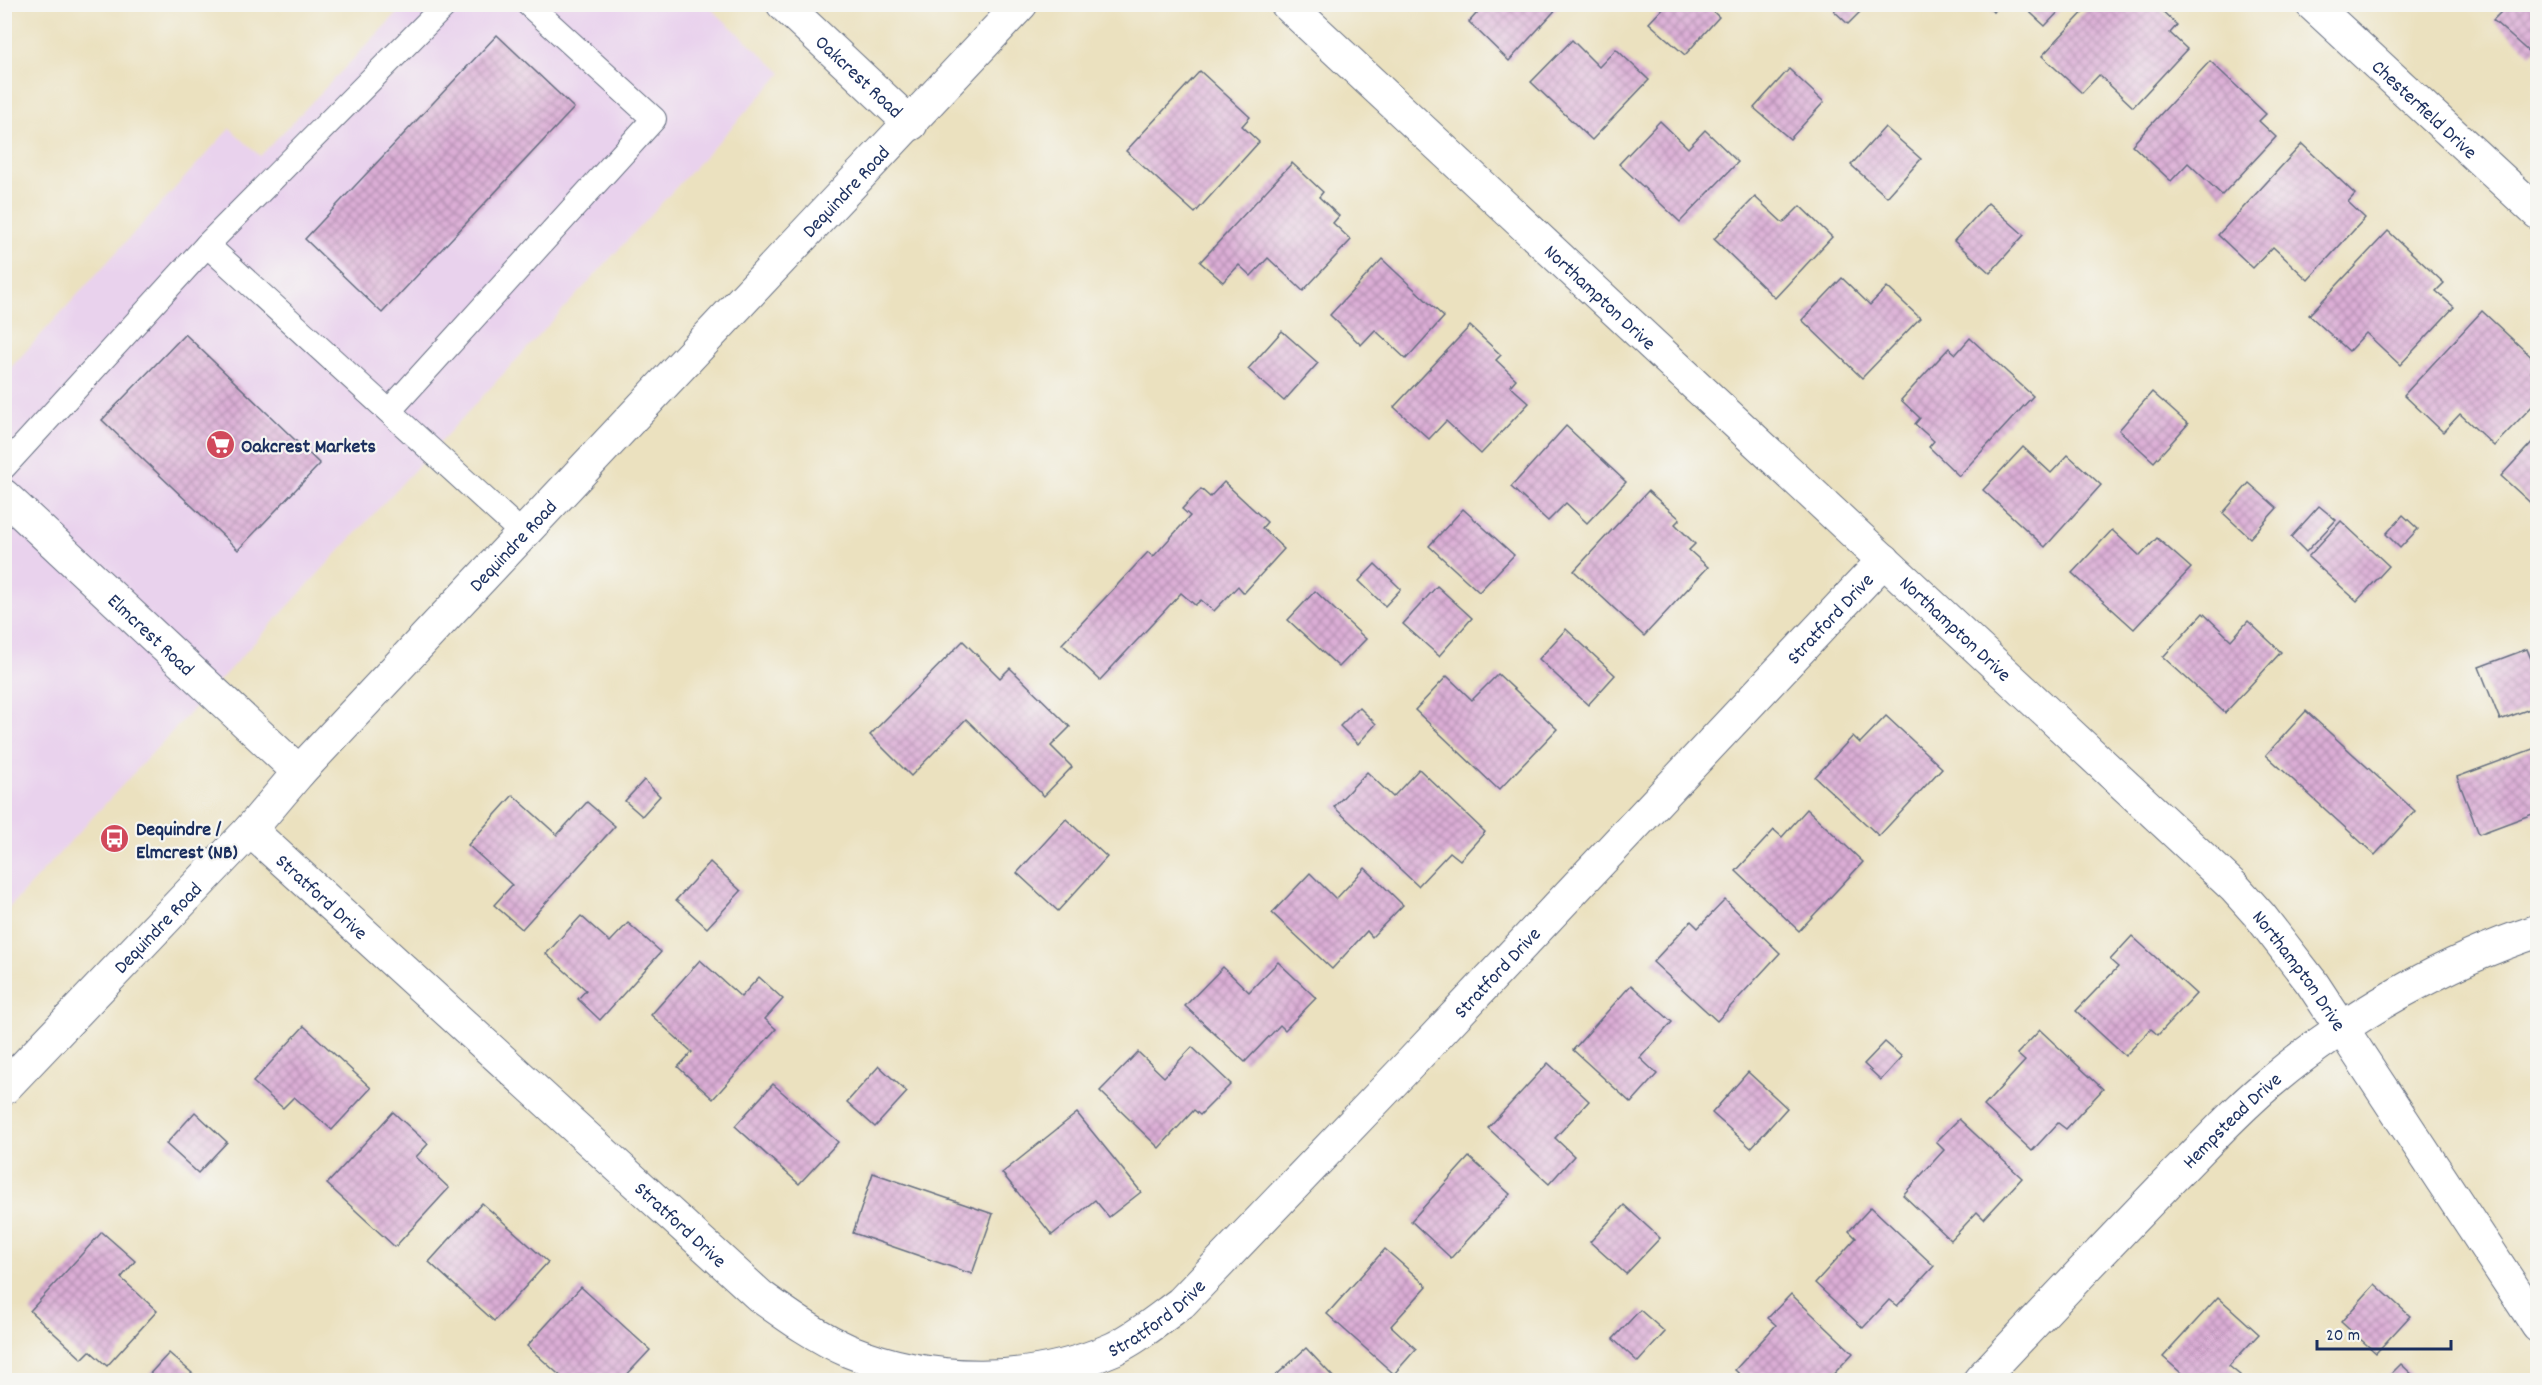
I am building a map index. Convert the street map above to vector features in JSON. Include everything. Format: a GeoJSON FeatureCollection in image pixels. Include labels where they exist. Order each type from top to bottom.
{"type":"FeatureCollection","features":[{"type":"Feature","properties":{"kind":"street","name":"Oakcrest Road"},"geometry":{"type":"LineString","coordinates":[[783,4],[911,124]]}},
{"type":"Feature","properties":{"kind":"street","name":"Dequindre Road"},"geometry":{"type":"LineString","coordinates":[[4,1088],[250,830],[299,772],[911,124],[1021,4]]}},
{"type":"Feature","properties":{"kind":"street","name":"Northampton Drive"},"geometry":{"type":"LineString","coordinates":[[1287,4],[2235,888],[2302,969],[2538,1326]]}},
{"type":"Feature","properties":{"kind":"street","name":"Chesterfield Drive"},"geometry":{"type":"LineString","coordinates":[[2312,4],[2538,213]]}},
{"type":"Feature","properties":{"kind":"street","name":"Elmcrest Road"},"geometry":{"type":"LineString","coordinates":[[4,496],[299,772]]}},
{"type":"Feature","properties":{"kind":"street","name":"Stratford Drive"},"geometry":{"type":"LineString","coordinates":[[250,830],[760,1296],[783,1313],[848,1350],[919,1374],[950,1379],[1028,1376],[1073,1366],[1114,1349],[1181,1303],[1416,1058],[1884,560]]}},
{"type":"Feature","properties":{"kind":"street","name":"Hempstead Drive"},"geometry":{"type":"LineString","coordinates":[[1980,1380],[2092,1259],[2274,1078],[2342,1029],[2388,1000],[2501,943],[2538,931]]}},
{"type":"Feature","properties":{"kind":"lane"},"geometry":{"type":"LineString","coordinates":[[4,467],[207,245],[446,4]]}},
{"type":"Feature","properties":{"kind":"lane"},"geometry":{"type":"LineString","coordinates":[[389,411],[654,119],[528,4]]}},
{"type":"Feature","properties":{"kind":"lane"},"geometry":{"type":"LineString","coordinates":[[207,245],[524,535]]}},
{"type":"Feature","properties":{"kind":"shaded area"},"geometry":{"type":"Polygon","coordinates":[[[405,5],[707,5],[782,73],[5,912],[4,375],[230,128],[260,156],[405,5]]]}},
{"type":"Feature","properties":{"kind":"building"},"geometry":{"type":"Polygon","coordinates":[[[1467,4],[1561,4],[1509,61],[1469,22],[1477,13],[1467,4]]]}},
{"type":"Feature","properties":{"kind":"building"},"geometry":{"type":"Polygon","coordinates":[[[1840,4],[1863,4],[1865,7],[1848,24],[1834,11],[1840,4]]]}},
{"type":"Feature","properties":{"kind":"building"},"geometry":{"type":"Polygon","coordinates":[[[1986,4],[2000,4],[1993,12],[1986,4]]]}},
{"type":"Feature","properties":{"kind":"building"},"geometry":{"type":"Polygon","coordinates":[[[2091,4],[2155,4],[2177,25],[2170,33],[2187,49],[2133,107],[2099,75],[2082,93],[2042,56],[2091,4]]]}},
{"type":"Feature","properties":{"kind":"building"},"geometry":{"type":"Polygon","coordinates":[[[2492,4],[2538,4],[2538,47],[2531,54],[2493,20],[2501,12],[2492,4]]]}},
{"type":"Feature","properties":{"kind":"building"},"geometry":{"type":"Polygon","coordinates":[[[1666,5],[1706,5],[1719,17],[1685,55],[1649,23],[1666,5]]]}},
{"type":"Feature","properties":{"kind":"building"},"geometry":{"type":"Polygon","coordinates":[[[2022,5],[2065,5],[2045,26],[2022,5]]]}},
{"type":"Feature","properties":{"kind":"building"},"geometry":{"type":"Polygon","coordinates":[[[497,35],[574,108],[382,313],[305,239],[497,35]]]}},
{"type":"Feature","properties":{"kind":"building"},"geometry":{"type":"Polygon","coordinates":[[[1572,40],[1599,67],[1616,49],[1649,80],[1592,140],[1531,82],[1572,40]]]}},
{"type":"Feature","properties":{"kind":"building"},"geometry":{"type":"Polygon","coordinates":[[[2210,61],[2266,114],[2259,121],[2276,137],[2222,195],[2188,163],[2171,181],[2132,145],[2210,61]]]}},
{"type":"Feature","properties":{"kind":"building"},"geometry":{"type":"Polygon","coordinates":[[[1789,69],[1824,102],[1790,139],[1754,108],[1789,69]]]}},
{"type":"Feature","properties":{"kind":"building"},"geometry":{"type":"Polygon","coordinates":[[[1200,71],[1250,117],[1242,126],[1259,142],[1195,213],[1126,151],[1200,71]]]}},
{"type":"Feature","properties":{"kind":"building"},"geometry":{"type":"Polygon","coordinates":[[[1660,121],[1688,148],[1705,130],[1738,162],[1680,222],[1619,164],[1660,121]]]}},
{"type":"Feature","properties":{"kind":"building"},"geometry":{"type":"Polygon","coordinates":[[[1885,127],[1921,159],[1887,197],[1851,165],[1885,127]]]}},
{"type":"Feature","properties":{"kind":"building"},"geometry":{"type":"Polygon","coordinates":[[[2302,144],[2355,194],[2348,202],[2365,218],[2308,280],[2273,247],[2253,268],[2218,235],[2302,144]]]}},
{"type":"Feature","properties":{"kind":"building"},"geometry":{"type":"Polygon","coordinates":[[[1292,163],[1323,192],[1319,197],[1339,216],[1333,223],[1351,240],[1303,291],[1268,258],[1251,276],[1239,265],[1223,282],[1200,262],[1292,163]]]}},
{"type":"Feature","properties":{"kind":"building"},"geometry":{"type":"Polygon","coordinates":[[[1755,197],[1783,223],[1800,206],[1832,237],[1775,298],[1714,239],[1755,197]]]}},
{"type":"Feature","properties":{"kind":"building"},"geometry":{"type":"Polygon","coordinates":[[[1988,203],[2024,235],[1990,273],[1954,241],[1988,203]]]}},
{"type":"Feature","properties":{"kind":"building"},"geometry":{"type":"Polygon","coordinates":[[[2388,231],[2444,283],[2436,291],[2454,307],[2400,365],[2366,333],[2349,351],[2309,315],[2388,231]]]}},
{"type":"Feature","properties":{"kind":"building"},"geometry":{"type":"Polygon","coordinates":[[[1382,259],[1444,317],[1406,359],[1375,330],[1361,345],[1330,315],[1382,259]]]}},
{"type":"Feature","properties":{"kind":"building"},"geometry":{"type":"Polygon","coordinates":[[[1842,278],[1870,305],[1887,287],[1920,318],[1862,378],[1802,320],[1842,278]]]}},
{"type":"Feature","properties":{"kind":"building"},"geometry":{"type":"Polygon","coordinates":[[[2482,311],[2538,363],[2531,372],[2538,378],[2538,400],[2494,446],[2460,414],[2443,432],[2404,395],[2482,311]]]}},
{"type":"Feature","properties":{"kind":"building"},"geometry":{"type":"Polygon","coordinates":[[[1470,326],[1501,355],[1496,360],[1516,379],[1510,386],[1529,403],[1481,454],[1446,421],[1429,439],[1394,407],[1470,326]]]}},
{"type":"Feature","properties":{"kind":"building"},"geometry":{"type":"Polygon","coordinates":[[[1282,331],[1318,363],[1284,401],[1248,369],[1282,331]]]}},
{"type":"Feature","properties":{"kind":"building"},"geometry":{"type":"Polygon","coordinates":[[[185,334],[320,464],[238,550],[102,420],[185,334]]]}},
{"type":"Feature","properties":{"kind":"building"},"geometry":{"type":"Polygon","coordinates":[[[1970,338],[2033,396],[1959,476],[1929,447],[1934,441],[1915,424],[1920,418],[1901,400],[1949,348],[1956,354],[1970,338]]]}},
{"type":"Feature","properties":{"kind":"building"},"geometry":{"type":"Polygon","coordinates":[[[2152,392],[2188,424],[2154,462],[2119,430],[2152,392]]]}},
{"type":"Feature","properties":{"kind":"building"},"geometry":{"type":"Polygon","coordinates":[[[1566,426],[1626,482],[1587,523],[1566,503],[1548,521],[1511,487],[1566,426]]]}},
{"type":"Feature","properties":{"kind":"building"},"geometry":{"type":"Polygon","coordinates":[[[2538,436],[2538,504],[2535,507],[2501,476],[2538,436]]]}},
{"type":"Feature","properties":{"kind":"building"},"geometry":{"type":"Polygon","coordinates":[[[2023,447],[2051,473],[2068,455],[2101,485],[2045,547],[1983,490],[2023,447]]]}},
{"type":"Feature","properties":{"kind":"building"},"geometry":{"type":"Polygon","coordinates":[[[1224,482],[1267,522],[1262,528],[1284,549],[1244,593],[1238,586],[1214,611],[1201,600],[1195,605],[1181,593],[1100,680],[1062,644],[1148,552],[1153,557],[1190,516],[1182,509],[1201,489],[1210,497],[1224,482]]]}},
{"type":"Feature","properties":{"kind":"building"},"geometry":{"type":"Polygon","coordinates":[[[2249,483],[2277,508],[2250,538],[2223,513],[2249,483]]]}},
{"type":"Feature","properties":{"kind":"building"},"geometry":{"type":"Polygon","coordinates":[[[1648,491],[1680,519],[1675,524],[1695,544],[1689,550],[1708,567],[1644,636],[1574,571],[1648,491]]]}},
{"type":"Feature","properties":{"kind":"building"},"geometry":{"type":"Polygon","coordinates":[[[2319,506],[2336,520],[2306,552],[2291,537],[2319,506]]]}},
{"type":"Feature","properties":{"kind":"building"},"geometry":{"type":"Polygon","coordinates":[[[1463,509],[1514,555],[1479,592],[1429,546],[1463,509]]]}},
{"type":"Feature","properties":{"kind":"building"},"geometry":{"type":"Polygon","coordinates":[[[2403,515],[2418,529],[2400,548],[2386,534],[2403,515]]]}},
{"type":"Feature","properties":{"kind":"building"},"geometry":{"type":"Polygon","coordinates":[[[2341,521],[2389,566],[2357,601],[2308,557],[2341,521]]]}},
{"type":"Feature","properties":{"kind":"building"},"geometry":{"type":"Polygon","coordinates":[[[2112,530],[2140,556],[2157,538],[2191,568],[2134,629],[2072,573],[2112,530]]]}},
{"type":"Feature","properties":{"kind":"building"},"geometry":{"type":"Polygon","coordinates":[[[1375,564],[1401,589],[1385,606],[1359,581],[1375,564]]]}},
{"type":"Feature","properties":{"kind":"building"},"geometry":{"type":"Polygon","coordinates":[[[1437,586],[1472,618],[1439,656],[1403,624],[1437,586]]]}},
{"type":"Feature","properties":{"kind":"building"},"geometry":{"type":"Polygon","coordinates":[[[1315,591],[1366,639],[1339,667],[1288,620],[1315,591]]]}},
{"type":"Feature","properties":{"kind":"building"},"geometry":{"type":"Polygon","coordinates":[[[2203,613],[2231,640],[2248,621],[2281,652],[2225,713],[2163,657],[2203,613]]]}},
{"type":"Feature","properties":{"kind":"building"},"geometry":{"type":"Polygon","coordinates":[[[1566,629],[1615,675],[1588,705],[1539,659],[1566,629]]]}},
{"type":"Feature","properties":{"kind":"building"},"geometry":{"type":"Polygon","coordinates":[[[963,641],[1000,678],[1010,668],[1070,727],[1051,746],[1072,767],[1044,796],[966,719],[911,776],[870,735],[963,641]]]}},
{"type":"Feature","properties":{"kind":"building"},"geometry":{"type":"Polygon","coordinates":[[[2527,649],[2538,676],[2538,706],[2500,720],[2479,667],[2527,649]]]}},
{"type":"Feature","properties":{"kind":"building"},"geometry":{"type":"Polygon","coordinates":[[[1498,674],[1557,729],[1499,790],[1415,710],[1447,676],[1472,700],[1498,674]]]}},
{"type":"Feature","properties":{"kind":"building"},"geometry":{"type":"Polygon","coordinates":[[[1359,707],[1376,724],[1358,744],[1340,726],[1359,707]]]}},
{"type":"Feature","properties":{"kind":"building"},"geometry":{"type":"Polygon","coordinates":[[[2306,711],[2415,811],[2375,855],[2266,755],[2306,711]]]}},
{"type":"Feature","properties":{"kind":"building"},"geometry":{"type":"Polygon","coordinates":[[[1886,716],[1942,768],[1879,836],[1815,777],[1853,736],[1860,743],[1886,716]]]}},
{"type":"Feature","properties":{"kind":"building"},"geometry":{"type":"Polygon","coordinates":[[[2538,747],[2538,812],[2479,834],[2457,777],[2538,747]]]}},
{"type":"Feature","properties":{"kind":"building"},"geometry":{"type":"Polygon","coordinates":[[[1419,769],[1485,832],[1460,860],[1450,852],[1418,886],[1334,807],[1367,772],[1393,797],[1419,769]]]}},
{"type":"Feature","properties":{"kind":"building"},"geometry":{"type":"Polygon","coordinates":[[[644,780],[660,796],[642,816],[625,801],[644,780]]]}},
{"type":"Feature","properties":{"kind":"building"},"geometry":{"type":"Polygon","coordinates":[[[513,795],[557,835],[587,802],[615,826],[522,929],[494,905],[512,885],[468,845],[513,795]]]}},
{"type":"Feature","properties":{"kind":"building"},"geometry":{"type":"Polygon","coordinates":[[[1807,809],[1863,862],[1799,931],[1736,871],[1774,830],[1782,837],[1807,809]]]}},
{"type":"Feature","properties":{"kind":"building"},"geometry":{"type":"Polygon","coordinates":[[[1066,819],[1107,857],[1058,911],[1017,873],[1066,819]]]}},
{"type":"Feature","properties":{"kind":"building"},"geometry":{"type":"Polygon","coordinates":[[[710,862],[741,891],[707,928],[676,900],[710,862]]]}},
{"type":"Feature","properties":{"kind":"building"},"geometry":{"type":"Polygon","coordinates":[[[1365,868],[1403,905],[1372,937],[1367,931],[1332,969],[1272,913],[1310,873],[1336,899],[1365,868]]]}},
{"type":"Feature","properties":{"kind":"building"},"geometry":{"type":"Polygon","coordinates":[[[1725,900],[1780,953],[1717,1021],[1653,962],[1691,921],[1698,928],[1725,900]]]}},
{"type":"Feature","properties":{"kind":"building"},"geometry":{"type":"Polygon","coordinates":[[[581,916],[610,942],[628,923],[661,952],[600,1020],[578,999],[586,990],[546,954],[581,916]]]}},
{"type":"Feature","properties":{"kind":"building"},"geometry":{"type":"Polygon","coordinates":[[[2132,936],[2196,994],[2158,1035],[2151,1029],[2125,1056],[2076,1011],[2118,967],[2110,960],[2132,936]]]}},
{"type":"Feature","properties":{"kind":"building"},"geometry":{"type":"Polygon","coordinates":[[[700,960],[741,997],[759,977],[783,999],[765,1019],[776,1029],[713,1099],[678,1067],[692,1052],[651,1015],[700,960]]]}},
{"type":"Feature","properties":{"kind":"building"},"geometry":{"type":"Polygon","coordinates":[[[1278,962],[1316,998],[1285,1030],[1280,1025],[1245,1062],[1185,1006],[1223,967],[1249,992],[1278,962]]]}},
{"type":"Feature","properties":{"kind":"building"},"geometry":{"type":"Polygon","coordinates":[[[1631,985],[1672,1022],[1640,1058],[1657,1074],[1631,1103],[1573,1050],[1631,985]]]}},
{"type":"Feature","properties":{"kind":"building"},"geometry":{"type":"Polygon","coordinates":[[[304,1026],[371,1088],[332,1130],[294,1097],[283,1108],[253,1082],[304,1026]]]}},
{"type":"Feature","properties":{"kind":"building"},"geometry":{"type":"Polygon","coordinates":[[[2040,1030],[2103,1089],[2066,1129],[2058,1123],[2032,1151],[1984,1106],[2025,1061],[2017,1054],[2040,1030]]]}},
{"type":"Feature","properties":{"kind":"building"},"geometry":{"type":"Polygon","coordinates":[[[1885,1042],[1902,1057],[1881,1080],[1864,1064],[1885,1042]]]}},
{"type":"Feature","properties":{"kind":"building"},"geometry":{"type":"Polygon","coordinates":[[[1192,1047],[1231,1084],[1200,1115],[1194,1110],[1159,1148],[1100,1091],[1138,1052],[1164,1077],[1192,1047]]]}},
{"type":"Feature","properties":{"kind":"building"},"geometry":{"type":"Polygon","coordinates":[[[1548,1063],[1589,1101],[1555,1138],[1574,1156],[1549,1184],[1488,1128],[1548,1063]]]}},
{"type":"Feature","properties":{"kind":"building"},"geometry":{"type":"Polygon","coordinates":[[[879,1066],[907,1092],[875,1127],[847,1102],[879,1066]]]}},
{"type":"Feature","properties":{"kind":"building"},"geometry":{"type":"Polygon","coordinates":[[[1748,1072],[1787,1108],[1751,1148],[1712,1113],[1748,1072]]]}},
{"type":"Feature","properties":{"kind":"building"},"geometry":{"type":"Polygon","coordinates":[[[773,1084],[838,1142],[799,1184],[735,1126],[773,1084]]]}},
{"type":"Feature","properties":{"kind":"building"},"geometry":{"type":"Polygon","coordinates":[[[195,1112],[227,1142],[198,1173],[166,1144],[195,1112]]]}},
{"type":"Feature","properties":{"kind":"building"},"geometry":{"type":"Polygon","coordinates":[[[393,1112],[428,1144],[416,1157],[449,1188],[395,1247],[327,1184],[393,1112]]]}},
{"type":"Feature","properties":{"kind":"building"},"geometry":{"type":"Polygon","coordinates":[[[1077,1113],[1141,1192],[1109,1217],[1095,1200],[1052,1235],[1002,1173],[1077,1113]]]}},
{"type":"Feature","properties":{"kind":"building"},"geometry":{"type":"Polygon","coordinates":[[[1959,1119],[2022,1178],[1984,1219],[1977,1212],[1951,1240],[1903,1195],[1944,1150],[1936,1142],[1959,1119]]]}},
{"type":"Feature","properties":{"kind":"building"},"geometry":{"type":"Polygon","coordinates":[[[1469,1157],[1510,1194],[1451,1258],[1411,1221],[1469,1157]]]}},
{"type":"Feature","properties":{"kind":"building"},"geometry":{"type":"Polygon","coordinates":[[[873,1173],[993,1214],[972,1274],[853,1233],[873,1173]]]}},
{"type":"Feature","properties":{"kind":"building"},"geometry":{"type":"Polygon","coordinates":[[[482,1203],[548,1262],[494,1321],[429,1262],[482,1203]]]}},
{"type":"Feature","properties":{"kind":"building"},"geometry":{"type":"Polygon","coordinates":[[[1624,1205],[1660,1238],[1626,1274],[1590,1242],[1624,1205]]]}},
{"type":"Feature","properties":{"kind":"building"},"geometry":{"type":"Polygon","coordinates":[[[1871,1207],[1934,1266],[1897,1306],[1889,1300],[1863,1328],[1815,1283],[1856,1238],[1849,1231],[1871,1207]]]}},
{"type":"Feature","properties":{"kind":"building"},"geometry":{"type":"Polygon","coordinates":[[[102,1232],[135,1261],[121,1278],[157,1311],[107,1366],[90,1351],[82,1359],[30,1311],[102,1232]]]}},
{"type":"Feature","properties":{"kind":"building"},"geometry":{"type":"Polygon","coordinates":[[[1385,1249],[1427,1286],[1391,1326],[1416,1349],[1394,1374],[1327,1314],[1385,1249]]]}},
{"type":"Feature","properties":{"kind":"building"},"geometry":{"type":"Polygon","coordinates":[[[2375,1284],[2410,1316],[2376,1353],[2341,1322],[2375,1284]]]}},
{"type":"Feature","properties":{"kind":"building"},"geometry":{"type":"Polygon","coordinates":[[[581,1287],[650,1350],[622,1380],[565,1380],[527,1346],[581,1287]]]}},
{"type":"Feature","properties":{"kind":"building"},"geometry":{"type":"Polygon","coordinates":[[[1791,1294],[1853,1353],[1828,1380],[1746,1380],[1735,1370],[1776,1325],[1768,1318],[1791,1294]]]}},
{"type":"Feature","properties":{"kind":"building"},"geometry":{"type":"Polygon","coordinates":[[[2218,1297],[2259,1334],[2229,1366],[2246,1380],[2189,1380],[2163,1357],[2218,1297]]]}},
{"type":"Feature","properties":{"kind":"building"},"geometry":{"type":"Polygon","coordinates":[[[1640,1310],[1665,1332],[1638,1362],[1613,1339],[1640,1310]]]}},
{"type":"Feature","properties":{"kind":"building"},"geometry":{"type":"Polygon","coordinates":[[[1306,1348],[1336,1380],[1271,1380],[1306,1348]]]}},
{"type":"Feature","properties":{"kind":"building"},"geometry":{"type":"Polygon","coordinates":[[[169,1353],[200,1380],[144,1380],[169,1353]]]}},
{"type":"Feature","properties":{"kind":"building"},"geometry":{"type":"Polygon","coordinates":[[[2401,1364],[2418,1380],[2385,1380],[2401,1364]]]}},
{"type":"Feature","properties":{"kind":"building"},"geometry":{"type":"Polygon","coordinates":[[[683,1373],[694,1380],[678,1380],[683,1373]]]}},
{"type":"Feature","properties":{"kind":"place","name":"Oakcrest Markets"},"geometry":{"type":"Point","coordinates":[220,445]}},
{"type":"Feature","properties":{"kind":"place","name":"Dequindre / Elmcrest (NB)"},"geometry":{"type":"Point","coordinates":[115,839]}}]}
